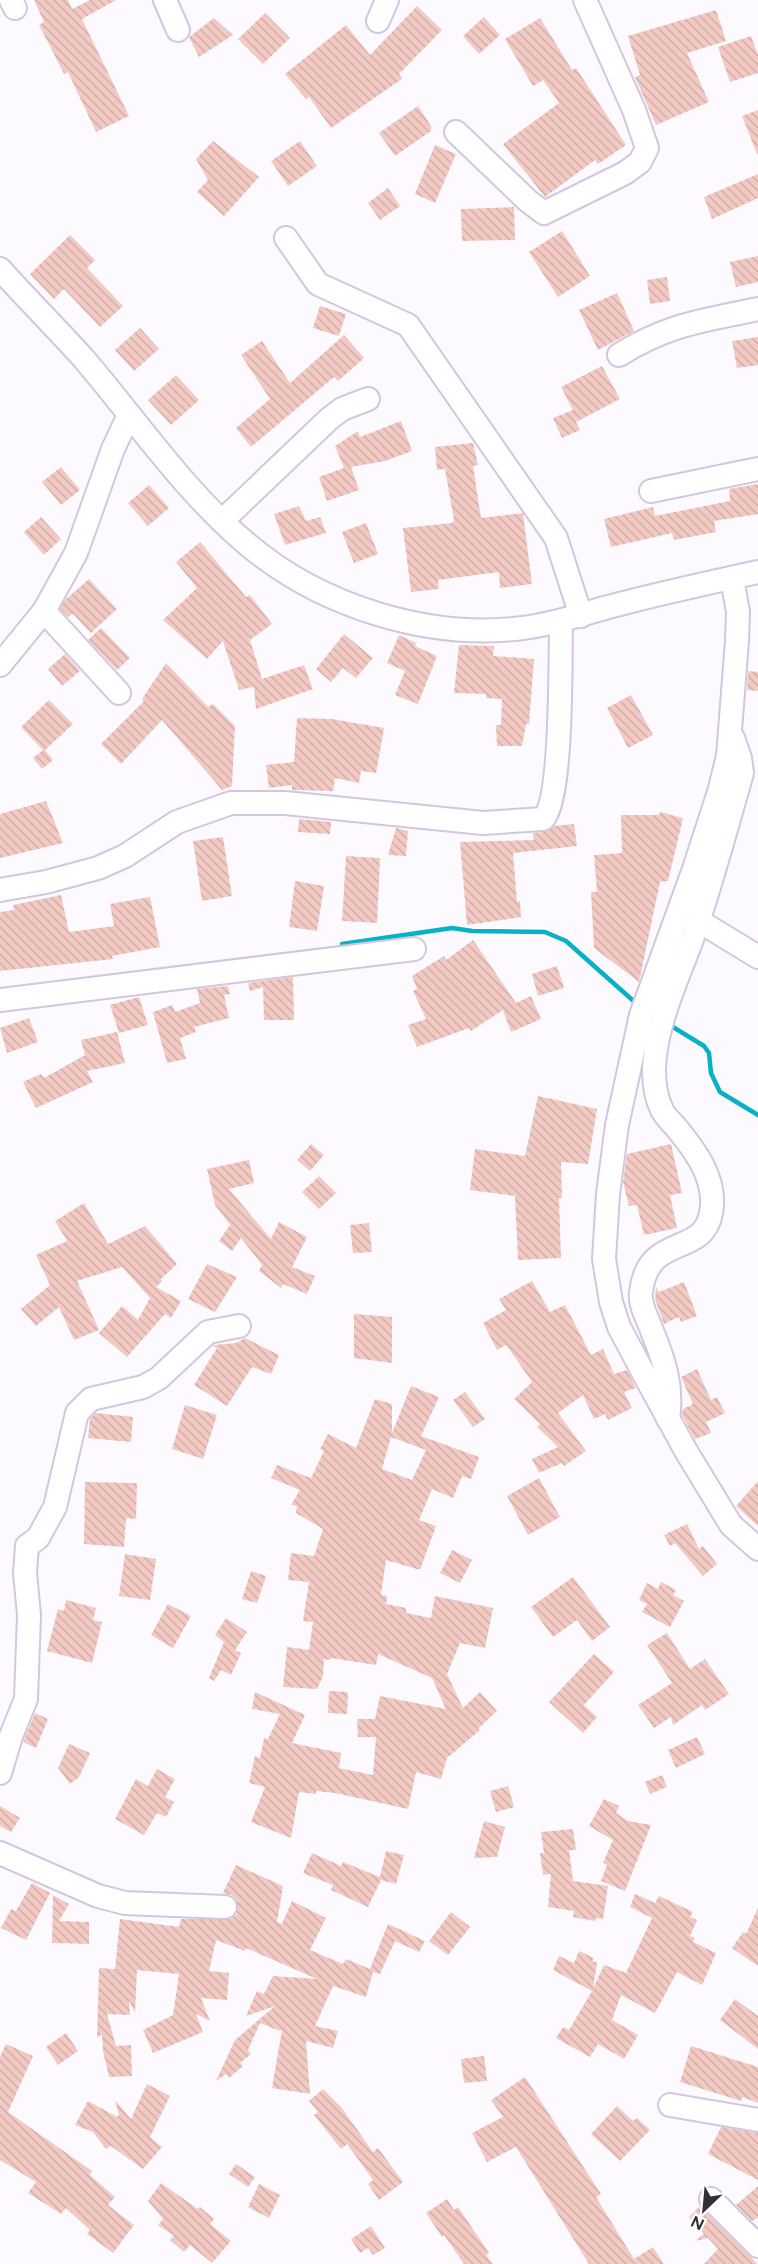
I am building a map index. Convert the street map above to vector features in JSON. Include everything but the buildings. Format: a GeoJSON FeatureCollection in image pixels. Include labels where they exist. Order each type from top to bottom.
{"type":"FeatureCollection","features":[{"type":"Feature","properties":{"kind":"street"},"geometry":{"type":"LineString","coordinates":[[165,0],[178,30]]}},
{"type":"Feature","properties":{"kind":"street"},"geometry":{"type":"LineString","coordinates":[[456,132],[528,201],[544,213],[625,173],[640,162],[647,148],[585,0]]}},
{"type":"Feature","properties":{"kind":"street"},"geometry":{"type":"LineString","coordinates":[[0,890],[46,882],[98,868],[125,856],[177,822],[231,802],[285,803],[483,823],[543,819],[550,808],[555,782],[571,619],[556,538],[408,325],[318,284],[286,238]]}},
{"type":"Feature","properties":{"kind":"street"},"geometry":{"type":"LineString","coordinates":[[0,269],[84,360],[222,521],[269,562],[300,580],[379,614],[448,628],[490,630],[571,619],[657,594],[758,572]]}},
{"type":"Feature","properties":{"kind":"street"},"geometry":{"type":"LineString","coordinates":[[619,356],[645,339],[698,320],[758,309]]}},
{"type":"Feature","properties":{"kind":"street"},"geometry":{"type":"LineString","coordinates":[[222,521],[329,419],[342,409],[368,399]]}},
{"type":"Feature","properties":{"kind":"street"},"geometry":{"type":"LineString","coordinates":[[0,664],[28,634],[44,611],[76,553],[113,449],[129,415]]}},
{"type":"Feature","properties":{"kind":"street"},"geometry":{"type":"LineString","coordinates":[[651,491],[758,469]]}},
{"type":"Feature","properties":{"kind":"street"},"geometry":{"type":"LineString","coordinates":[[732,578],[738,612],[731,734],[719,792],[643,1007],[617,1125],[608,1194],[604,1259],[611,1302],[620,1327],[668,1419],[731,1525],[758,1549]]}},
{"type":"Feature","properties":{"kind":"street"},"geometry":{"type":"LineString","coordinates":[[44,611],[119,693]]}},
{"type":"Feature","properties":{"kind":"street"},"geometry":{"type":"LineString","coordinates":[[668,1419],[671,1398],[670,1379],[640,1295],[649,1263],[663,1252],[690,1242],[701,1233],[711,1213],[712,1193],[705,1167],[662,1110],[655,1089],[654,1068],[665,1016],[699,921],[742,773],[740,758],[731,734]]}},
{"type":"Feature","properties":{"kind":"street"},"geometry":{"type":"LineString","coordinates":[[699,921],[758,957]]}},
{"type":"Feature","properties":{"kind":"street"},"geometry":{"type":"LineString","coordinates":[[0,1000],[414,949]]}},
{"type":"Feature","properties":{"kind":"street"},"geometry":{"type":"LineString","coordinates":[[0,1773],[26,1699],[29,1615],[25,1573],[27,1546],[38,1538],[56,1507],[77,1413],[91,1399],[142,1387],[159,1378],[208,1332],[239,1326]]}},
{"type":"Feature","properties":{"kind":"street"},"geometry":{"type":"LineString","coordinates":[[0,1853],[98,1896],[124,1903],[225,1907]]}},
{"type":"Feature","properties":{"kind":"street"},"geometry":{"type":"LineString","coordinates":[[670,2105],[758,2120]]}},
{"type":"Feature","properties":{"kind":"street"},"geometry":{"type":"LineString","coordinates":[[711,2199],[758,2246]]}},
{"type":"Feature","properties":{"kind":"waterway"},"geometry":{"type":"LineString","coordinates":[[342,944],[452,928],[472,931],[545,932],[566,941],[638,1005]]}},
{"type":"Feature","properties":{"kind":"waterway"},"geometry":{"type":"LineString","coordinates":[[668,1024],[704,1046],[709,1053],[711,1073],[720,1092],[758,1115]]}}]}
